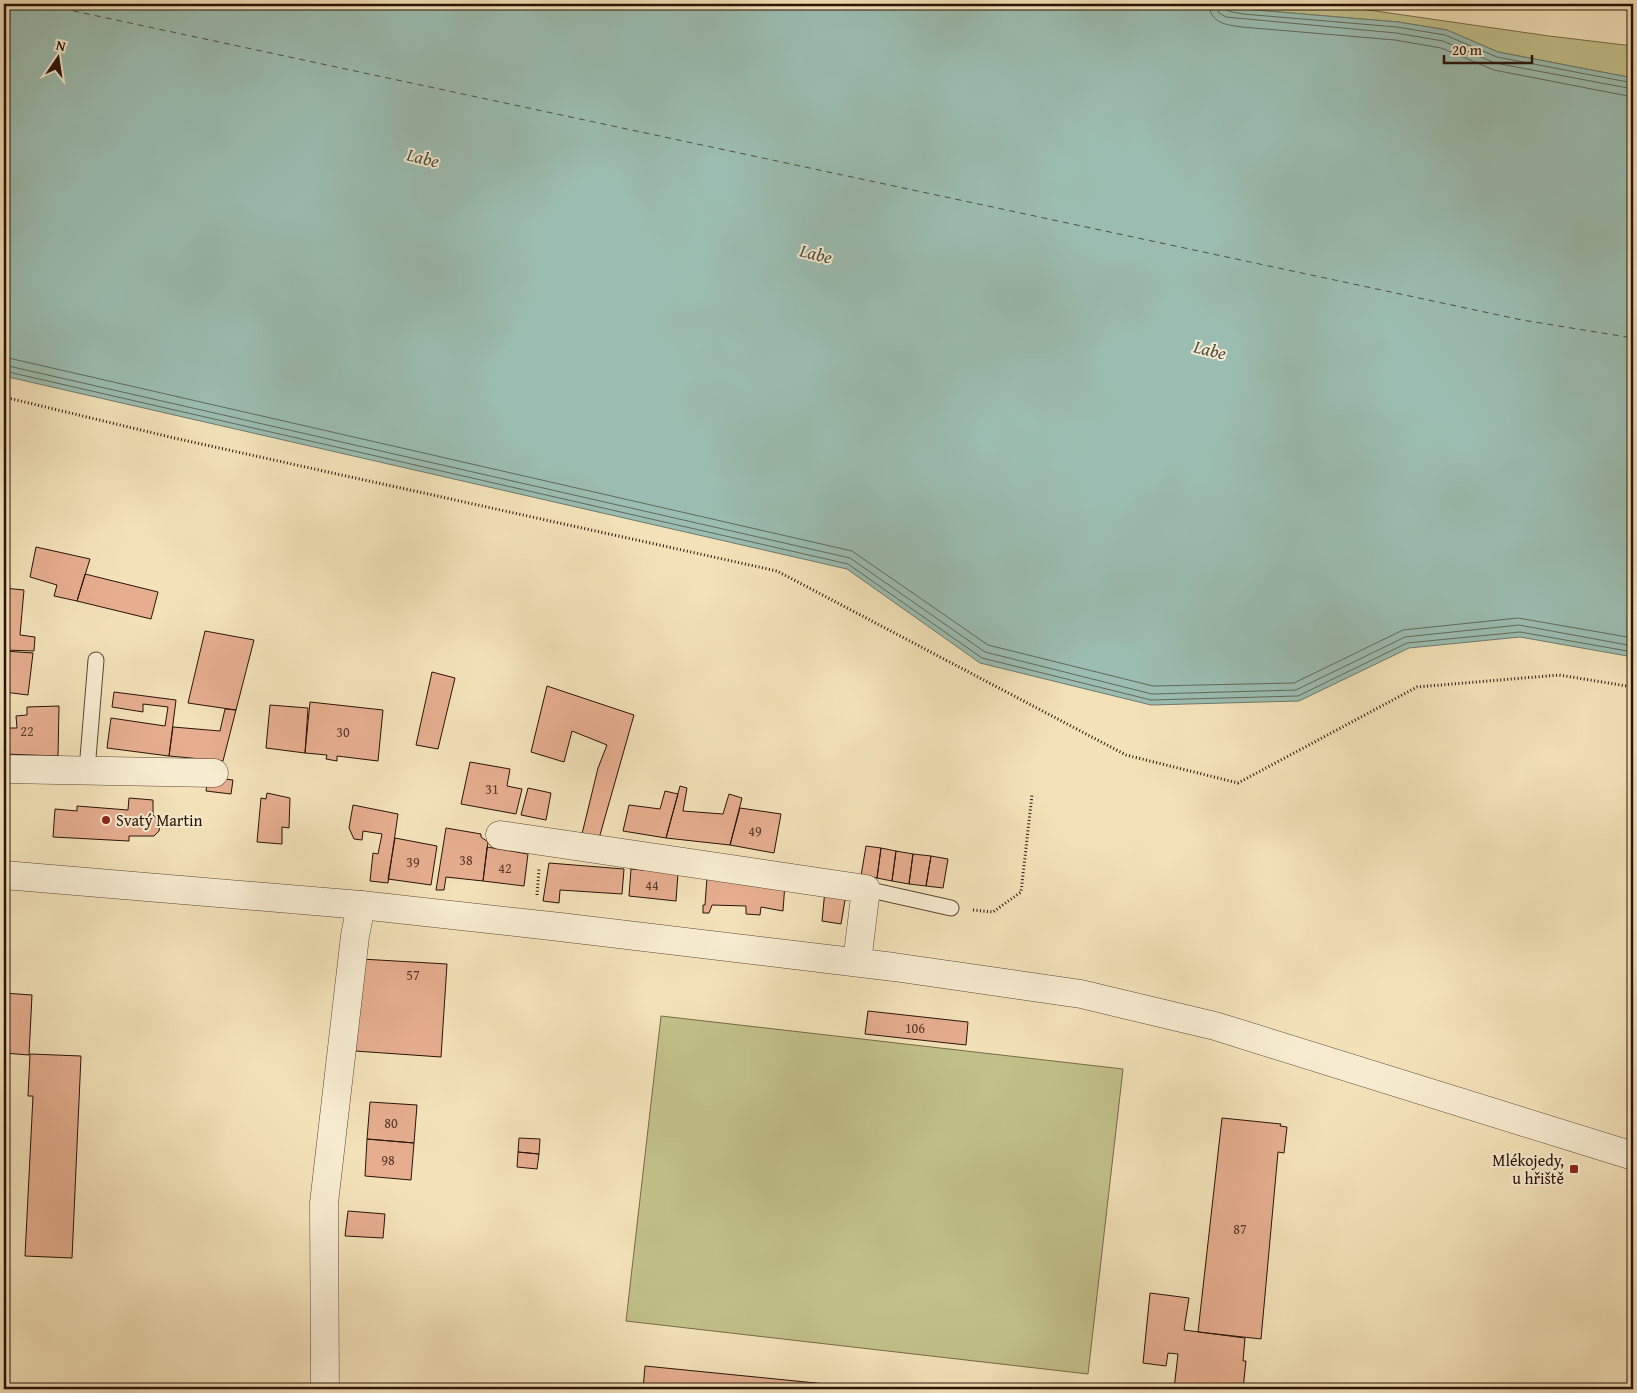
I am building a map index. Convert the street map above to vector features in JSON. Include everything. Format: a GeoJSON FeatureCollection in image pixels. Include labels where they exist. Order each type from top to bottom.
{"type":"FeatureCollection","features":[{"type":"Feature","properties":{"kind":"street"},"geometry":{"type":"LineString","coordinates":[[4,769],[214,773]]}},
{"type":"Feature","properties":{"kind":"street"},"geometry":{"type":"LineString","coordinates":[[500,835],[866,889],[857,962]]}},
{"type":"Feature","properties":{"kind":"street"},"geometry":{"type":"LineString","coordinates":[[4,875],[361,905],[857,962],[1081,994],[1215,1026],[1633,1156]]}},
{"type":"Feature","properties":{"kind":"street"},"geometry":{"type":"LineString","coordinates":[[325,1389],[324,1203],[361,905]]}},
{"type":"Feature","properties":{"kind":"lane"},"geometry":{"type":"LineString","coordinates":[[87,770],[96,660]]}},
{"type":"Feature","properties":{"kind":"lane"},"geometry":{"type":"LineString","coordinates":[[866,889],[951,908]]}},
{"type":"Feature","properties":{"kind":"path"},"geometry":{"type":"LineString","coordinates":[[4,397],[174,438],[777,570],[1126,755],[1238,783],[1417,687],[1559,675],[1633,687]]}},
{"type":"Feature","properties":{"kind":"path"},"geometry":{"type":"LineString","coordinates":[[951,908],[993,912],[1021,892],[1032,795]]}},
{"type":"Feature","properties":{"kind":"path"},"geometry":{"type":"LineString","coordinates":[[537,898],[542,841]]}},
{"type":"Feature","properties":{"kind":"shaded area"},"geometry":{"type":"Polygon","coordinates":[[[1214,4],[1327,4],[1549,36],[1633,46],[1633,78],[1498,52],[1447,30],[1398,22],[1243,9],[1214,4]]]}},
{"type":"Feature","properties":{"kind":"shaded area"},"geometry":{"type":"Polygon","coordinates":[[[661,1016],[1123,1069],[1088,1374],[626,1321],[661,1016]]]}},
{"type":"Feature","properties":{"kind":"water","name":"Labe"},"geometry":{"type":"Polygon","coordinates":[[[4,4],[1214,4],[1243,9],[1398,22],[1447,30],[1498,52],[1633,78],[1633,657],[1520,637],[1409,648],[1299,701],[1151,705],[980,663],[847,569],[4,376],[4,4]]]}},
{"type":"Feature","properties":{"kind":"building"},"geometry":{"type":"Polygon","coordinates":[[[36,547],[90,559],[77,601],[54,596],[57,585],[30,577],[36,547]]]}},
{"type":"Feature","properties":{"kind":"building"},"geometry":{"type":"Polygon","coordinates":[[[85,574],[158,592],[151,619],[77,601],[85,574]]]}},
{"type":"Feature","properties":{"kind":"building"},"geometry":{"type":"Polygon","coordinates":[[[4,588],[24,590],[20,635],[35,637],[34,651],[4,650],[4,588]]]}},
{"type":"Feature","properties":{"kind":"building"},"geometry":{"type":"Polygon","coordinates":[[[205,631],[254,640],[236,710],[188,703],[205,631]]]}},
{"type":"Feature","properties":{"kind":"building"},"geometry":{"type":"Polygon","coordinates":[[[4,651],[33,653],[28,695],[4,692],[4,651]]]}},
{"type":"Feature","properties":{"kind":"building"},"geometry":{"type":"Polygon","coordinates":[[[432,672],[455,678],[438,749],[416,745],[432,672]]]}},
{"type":"Feature","properties":{"kind":"building"},"geometry":{"type":"Polygon","coordinates":[[[547,686],[634,715],[598,842],[581,838],[598,768],[607,745],[572,731],[564,762],[531,752],[547,686]]]}},
{"type":"Feature","properties":{"kind":"building"},"geometry":{"type":"Polygon","coordinates":[[[114,692],[176,700],[169,756],[107,748],[111,718],[165,726],[168,707],[143,704],[143,712],[112,707],[114,692]]]}},
{"type":"Feature","properties":{"kind":"building"},"geometry":{"type":"Polygon","coordinates":[[[310,702],[383,710],[378,761],[337,756],[337,761],[326,759],[327,755],[305,753],[310,702]]]}},
{"type":"Feature","properties":{"kind":"building"},"geometry":{"type":"Polygon","coordinates":[[[270,705],[308,708],[305,753],[266,748],[270,705]]]}},
{"type":"Feature","properties":{"kind":"building"},"geometry":{"type":"Polygon","coordinates":[[[59,706],[58,756],[4,754],[4,728],[17,728],[16,716],[27,715],[27,707],[59,706]]]}},
{"type":"Feature","properties":{"kind":"building"},"geometry":{"type":"Polygon","coordinates":[[[225,709],[236,710],[223,761],[169,756],[173,727],[220,731],[225,709]]]}},
{"type":"Feature","properties":{"kind":"building"},"geometry":{"type":"Polygon","coordinates":[[[470,762],[510,769],[507,786],[522,789],[516,814],[461,804],[470,762]]]}},
{"type":"Feature","properties":{"kind":"building"},"geometry":{"type":"Polygon","coordinates":[[[208,777],[233,780],[231,794],[206,791],[208,777]]]}},
{"type":"Feature","properties":{"kind":"building"},"geometry":{"type":"Polygon","coordinates":[[[680,786],[687,788],[683,811],[723,814],[729,794],[742,798],[730,845],[666,838],[680,786]]]}},
{"type":"Feature","properties":{"kind":"building"},"geometry":{"type":"Polygon","coordinates":[[[528,788],[551,793],[546,820],[521,815],[528,788]]]}},
{"type":"Feature","properties":{"kind":"building"},"geometry":{"type":"Polygon","coordinates":[[[665,791],[678,794],[666,838],[623,831],[629,805],[660,809],[665,791]]]}},
{"type":"Feature","properties":{"kind":"building"},"geometry":{"type":"Polygon","coordinates":[[[267,793],[290,798],[289,828],[282,827],[282,844],[257,842],[261,798],[266,799],[267,793]]]}},
{"type":"Feature","properties":{"kind":"building","name":"Svatý Martin"},"geometry":{"type":"Polygon","coordinates":[[[129,798],[153,800],[153,815],[158,819],[160,825],[159,831],[154,836],[129,836],[129,841],[53,837],[55,809],[77,811],[77,806],[128,810],[129,798]]]}},
{"type":"Feature","properties":{"kind":"building"},"geometry":{"type":"Polygon","coordinates":[[[353,805],[398,814],[388,883],[370,881],[373,853],[378,854],[382,834],[363,831],[362,840],[354,839],[349,828],[353,805]]]}},
{"type":"Feature","properties":{"kind":"building"},"geometry":{"type":"Polygon","coordinates":[[[740,808],[781,814],[774,853],[730,845],[740,808]]]}},
{"type":"Feature","properties":{"kind":"building"},"geometry":{"type":"Polygon","coordinates":[[[446,828],[481,834],[481,837],[488,842],[483,881],[446,877],[444,890],[436,890],[446,828]]]}},
{"type":"Feature","properties":{"kind":"building"},"geometry":{"type":"Polygon","coordinates":[[[395,838],[437,846],[431,885],[388,879],[395,838]]]}},
{"type":"Feature","properties":{"kind":"building"},"geometry":{"type":"Polygon","coordinates":[[[866,846],[881,848],[877,878],[861,876],[866,846]]]}},
{"type":"Feature","properties":{"kind":"building"},"geometry":{"type":"Polygon","coordinates":[[[487,847],[528,854],[524,886],[483,881],[487,847]]]}},
{"type":"Feature","properties":{"kind":"building"},"geometry":{"type":"Polygon","coordinates":[[[881,848],[896,851],[892,881],[877,878],[881,848]]]}},
{"type":"Feature","properties":{"kind":"building"},"geometry":{"type":"Polygon","coordinates":[[[896,851],[913,854],[909,884],[892,881],[896,851]]]}},
{"type":"Feature","properties":{"kind":"building"},"geometry":{"type":"Polygon","coordinates":[[[913,854],[931,856],[926,886],[909,884],[913,854]]]}},
{"type":"Feature","properties":{"kind":"building"},"geometry":{"type":"Polygon","coordinates":[[[931,856],[948,859],[943,888],[926,886],[931,856]]]}},
{"type":"Feature","properties":{"kind":"building"},"geometry":{"type":"Polygon","coordinates":[[[549,863],[624,869],[622,894],[560,890],[559,903],[543,901],[549,863]]]}},
{"type":"Feature","properties":{"kind":"building"},"geometry":{"type":"Polygon","coordinates":[[[631,869],[678,873],[676,901],[629,896],[631,869]]]}},
{"type":"Feature","properties":{"kind":"building"},"geometry":{"type":"Polygon","coordinates":[[[707,877],[785,883],[783,911],[761,907],[760,915],[746,914],[746,906],[712,905],[709,913],[703,913],[707,877]]]}},
{"type":"Feature","properties":{"kind":"building"},"geometry":{"type":"Polygon","coordinates":[[[825,890],[846,894],[841,924],[822,921],[825,890]]]}},
{"type":"Feature","properties":{"kind":"building"},"geometry":{"type":"Polygon","coordinates":[[[361,959],[447,964],[441,1057],[355,1051],[361,959]]]}},
{"type":"Feature","properties":{"kind":"building"},"geometry":{"type":"Polygon","coordinates":[[[4,993],[32,995],[29,1055],[4,1053],[4,993]]]}},
{"type":"Feature","properties":{"kind":"building"},"geometry":{"type":"Polygon","coordinates":[[[868,1011],[968,1022],[966,1045],[865,1034],[868,1011]]]}},
{"type":"Feature","properties":{"kind":"building"},"geometry":{"type":"Polygon","coordinates":[[[30,1054],[81,1056],[72,1258],[25,1256],[33,1096],[28,1096],[30,1054]]]}},
{"type":"Feature","properties":{"kind":"building"},"geometry":{"type":"Polygon","coordinates":[[[370,1102],[417,1105],[414,1143],[367,1139],[370,1102]]]}},
{"type":"Feature","properties":{"kind":"building"},"geometry":{"type":"Polygon","coordinates":[[[1222,1118],[1281,1124],[1280,1126],[1287,1127],[1284,1153],[1278,1152],[1261,1339],[1198,1332],[1222,1118]]]}},
{"type":"Feature","properties":{"kind":"building"},"geometry":{"type":"Polygon","coordinates":[[[519,1138],[540,1139],[539,1154],[518,1152],[519,1138]]]}},
{"type":"Feature","properties":{"kind":"building"},"geometry":{"type":"Polygon","coordinates":[[[367,1139],[414,1143],[411,1180],[365,1176],[367,1139]]]}},
{"type":"Feature","properties":{"kind":"building"},"geometry":{"type":"Polygon","coordinates":[[[518,1152],[539,1154],[537,1169],[517,1167],[518,1152]]]}},
{"type":"Feature","properties":{"kind":"building"},"geometry":{"type":"Polygon","coordinates":[[[348,1211],[385,1214],[383,1238],[345,1236],[348,1211]]]}},
{"type":"Feature","properties":{"kind":"building"},"geometry":{"type":"Polygon","coordinates":[[[1150,1293],[1189,1298],[1184,1330],[1245,1338],[1243,1361],[1246,1361],[1243,1389],[1174,1389],[1178,1354],[1168,1353],[1166,1366],[1143,1363],[1150,1293]]]}},
{"type":"Feature","properties":{"kind":"building"},"geometry":{"type":"Polygon","coordinates":[[[645,1366],[876,1389],[643,1389],[645,1366]]]}},
{"type":"Feature","properties":{"kind":"ferry route"},"geometry":{"type":"LineString","coordinates":[[41,4],[1522,320],[1633,338]]}},
{"type":"Feature","properties":{"kind":"place","name":"Svatý Martin"},"geometry":{"type":"Point","coordinates":[106,820]}},
{"type":"Feature","properties":{"kind":"place","name":"Mlékojedy, u hřiště"},"geometry":{"type":"Point","coordinates":[1574,1169]}}]}
